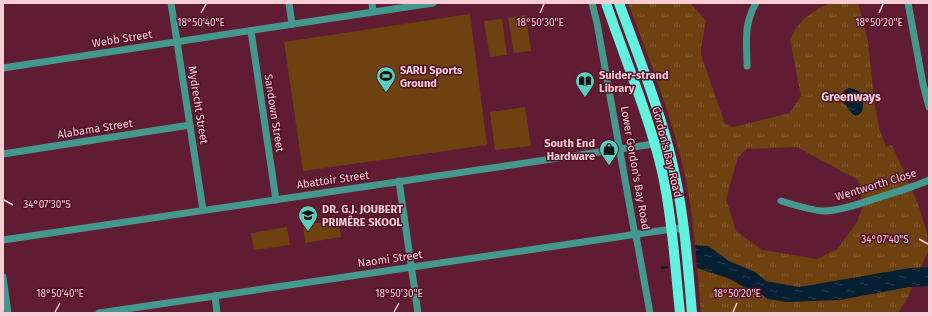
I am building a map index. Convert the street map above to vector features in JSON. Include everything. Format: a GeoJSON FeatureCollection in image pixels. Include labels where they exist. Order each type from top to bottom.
{"type":"FeatureCollection","features":[{"type":"Feature","properties":{"kind":"main road","name":"Gordon's Bay Road"},"geometry":{"type":"LineString","coordinates":[[606,3],[655,143],[664,181],[672,229],[680,313]]}},
{"type":"Feature","properties":{"kind":"main road","name":"Gordon's Bay Road"},"geometry":{"type":"LineString","coordinates":[[619,3],[652,94],[676,180],[684,228],[692,313]]}},
{"type":"Feature","properties":{"kind":"street","name":"Mydrecht Street"},"geometry":{"type":"LineString","coordinates":[[171,3],[203,210]]}},
{"type":"Feature","properties":{"kind":"street"},"geometry":{"type":"LineString","coordinates":[[289,3],[292,24]]}},
{"type":"Feature","properties":{"kind":"street"},"geometry":{"type":"LineString","coordinates":[[372,3],[373,12]]}},
{"type":"Feature","properties":{"kind":"street","name":"Webb Street"},"geometry":{"type":"LineString","coordinates":[[3,68],[433,3]]}},
{"type":"Feature","properties":{"kind":"street","name":"Lower Gordon's Bay Road"},"geometry":{"type":"LineString","coordinates":[[592,3],[597,23],[650,313]]}},
{"type":"Feature","properties":{"kind":"street"},"geometry":{"type":"LineString","coordinates":[[747,66],[747,28],[749,17],[756,3]]}},
{"type":"Feature","properties":{"kind":"street"},"geometry":{"type":"LineString","coordinates":[[908,3],[922,84],[929,108]]}},
{"type":"Feature","properties":{"kind":"street","name":"Sandown Street"},"geometry":{"type":"LineString","coordinates":[[251,30],[276,200]]}},
{"type":"Feature","properties":{"kind":"street","name":"Alabama Street"},"geometry":{"type":"LineString","coordinates":[[3,154],[190,125]]}},
{"type":"Feature","properties":{"kind":"street","name":"Abattoir Street"},"geometry":{"type":"LineString","coordinates":[[3,240],[620,149],[666,140]]}},
{"type":"Feature","properties":{"kind":"street","name":"Wentworth Close"},"geometry":{"type":"LineString","coordinates":[[781,201],[814,210],[835,210],[929,180]]}},
{"type":"Feature","properties":{"kind":"street"},"geometry":{"type":"LineString","coordinates":[[399,182],[418,313]]}},
{"type":"Feature","properties":{"kind":"street","name":"Naomi Street"},"geometry":{"type":"LineString","coordinates":[[99,313],[684,228]]}},
{"type":"Feature","properties":{"kind":"street"},"geometry":{"type":"LineString","coordinates":[[3,277],[8,313]]}},
{"type":"Feature","properties":{"kind":"street"},"geometry":{"type":"LineString","coordinates":[[215,296],[217,313]]}},
{"type":"Feature","properties":{"kind":"green space"},"geometry":{"type":"Polygon","coordinates":[[[628,3],[690,3],[706,21],[701,55],[725,124],[733,127],[790,113],[801,96],[790,39],[796,28],[805,18],[819,8],[831,3],[858,3],[868,41],[874,99],[879,128],[886,147],[892,145],[918,204],[927,233],[928,251],[907,299],[898,313],[701,313],[694,230],[681,157],[653,68],[628,3]],[[797,147],[747,149],[738,157],[726,199],[736,231],[762,250],[817,259],[837,249],[857,222],[863,206],[858,180],[797,147]]]}},
{"type":"Feature","properties":{"kind":"green space","name":"SARU Sports Ground"},"geometry":{"type":"Polygon","coordinates":[[[470,14],[487,145],[303,171],[284,42],[470,14]]]}},
{"type":"Feature","properties":{"kind":"green space"},"geometry":{"type":"Polygon","coordinates":[[[526,15],[531,51],[514,53],[508,18],[526,15]]]}},
{"type":"Feature","properties":{"kind":"green space"},"geometry":{"type":"Polygon","coordinates":[[[502,19],[507,55],[490,57],[484,21],[502,19]]]}},
{"type":"Feature","properties":{"kind":"green space"},"geometry":{"type":"Polygon","coordinates":[[[525,107],[531,146],[495,150],[490,112],[525,107]]]}},
{"type":"Feature","properties":{"kind":"green space"},"geometry":{"type":"Polygon","coordinates":[[[338,220],[341,237],[305,243],[303,225],[338,220]]]}},
{"type":"Feature","properties":{"kind":"green space"},"geometry":{"type":"Polygon","coordinates":[[[287,227],[290,245],[254,250],[251,233],[287,227]]]}},
{"type":"Feature","properties":{"kind":"water"},"geometry":{"type":"Polygon","coordinates":[[[849,88],[860,92],[863,96],[862,111],[856,116],[851,113],[846,105],[841,102],[840,98],[845,90],[849,88]]]}},
{"type":"Feature","properties":{"kind":"water"},"geometry":{"type":"Polygon","coordinates":[[[695,245],[708,246],[729,261],[755,272],[766,281],[799,287],[910,268],[929,267],[929,286],[909,287],[840,300],[786,302],[768,299],[730,279],[697,268],[695,245]]]}},
{"type":"Feature","properties":{"kind":"waterway"},"geometry":{"type":"LineString","coordinates":[[662,268],[667,267]]}},
{"type":"Feature","properties":{"kind":"place","name":"SARU Sports Ground"},"geometry":{"type":"Point","coordinates":[386,93]}},
{"type":"Feature","properties":{"kind":"place","name":"Suider-strand Library"},"geometry":{"type":"Point","coordinates":[585,98]}},
{"type":"Feature","properties":{"kind":"place","name":"South End Hardware"},"geometry":{"type":"Point","coordinates":[609,166]}},
{"type":"Feature","properties":{"kind":"place","name":"DR. G.J. JOUBERT PRIMÊRE SKOOL"},"geometry":{"type":"Point","coordinates":[308,232]}},
{"type":"Feature","properties":{"kind":"district","name":"Greenways"},"geometry":{"type":"Point","coordinates":[851,97]}}]}
